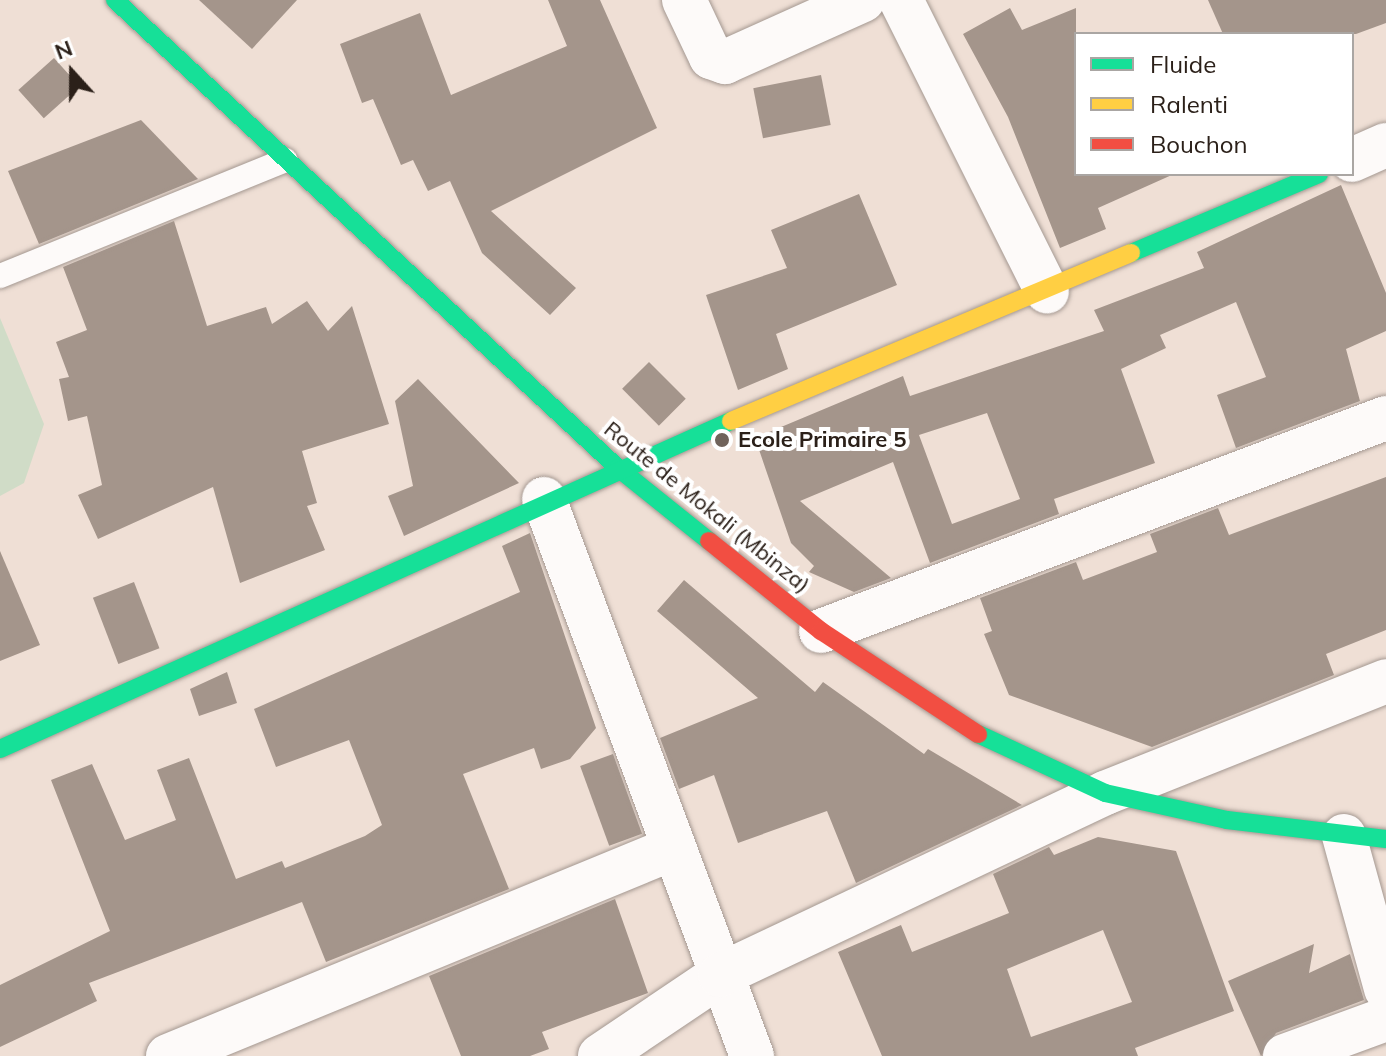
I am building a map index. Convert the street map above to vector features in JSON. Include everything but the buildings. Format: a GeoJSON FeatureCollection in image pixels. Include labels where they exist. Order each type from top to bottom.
{"type":"FeatureCollection","features":[{"type":"Feature","properties":{"kind":"street","name":"Route de Mokali (Mbinza)"},"geometry":{"type":"LineString","coordinates":[[115,0],[618,468],[821,631],[975,733],[1105,793],[1365,838]]}},
{"type":"Feature","properties":{"kind":"street"},"geometry":{"type":"LineString","coordinates":[[684,0],[711,57],[725,62],[863,0]]}},
{"type":"Feature","properties":{"kind":"street"},"geometry":{"type":"LineString","coordinates":[[901,0],[1047,291]]}},
{"type":"Feature","properties":{"kind":"street"},"geometry":{"type":"LineString","coordinates":[[1354,159],[1386,145]]}},
{"type":"Feature","properties":{"kind":"street"},"geometry":{"type":"LineString","coordinates":[[0,749],[544,499],[1047,291],[1314,176]]}},
{"type":"Feature","properties":{"kind":"street"},"geometry":{"type":"LineString","coordinates":[[821,631],[1386,418]]}},
{"type":"Feature","properties":{"kind":"street"},"geometry":{"type":"LineString","coordinates":[[544,499],[752,1056]]}},
{"type":"Feature","properties":{"kind":"street"},"geometry":{"type":"LineString","coordinates":[[600,1056],[720,975],[1105,793],[1386,681]]}},
{"type":"Feature","properties":{"kind":"street"},"geometry":{"type":"LineString","coordinates":[[1365,838],[1386,989]]}},
{"type":"Feature","properties":{"kind":"street"},"geometry":{"type":"LineString","coordinates":[[168,1056],[674,848]]}},
{"type":"Feature","properties":{"kind":"street"},"geometry":{"type":"LineString","coordinates":[[1285,1056],[1386,1019]]}},
{"type":"Feature","properties":{"kind":"lane"},"geometry":{"type":"LineString","coordinates":[[0,276],[285,160]]}},
{"type":"Feature","properties":{"kind":"green space"},"geometry":{"type":"Polygon","coordinates":[[[0,318],[44,424],[24,483],[0,496],[0,318]]]}},
{"type":"Feature","properties":{"kind":"traffic: fast"},"geometry":{"type":"LineString","coordinates":[[115,0],[618,468],[709,541]]}},
{"type":"Feature","properties":{"kind":"traffic: fast"},"geometry":{"type":"LineString","coordinates":[[1131,253],[1314,176]]}},
{"type":"Feature","properties":{"kind":"traffic: fast"},"geometry":{"type":"LineString","coordinates":[[0,749],[731,421]]}},
{"type":"Feature","properties":{"kind":"traffic: fast"},"geometry":{"type":"LineString","coordinates":[[978,734],[1105,793],[1227,820],[1386,839]]}},
{"type":"Feature","properties":{"kind":"traffic: slow"},"geometry":{"type":"LineString","coordinates":[[731,421],[1131,253]]}},
{"type":"Feature","properties":{"kind":"traffic: jam"},"geometry":{"type":"LineString","coordinates":[[709,541],[821,631],[978,734]]}},
{"type":"Feature","properties":{"kind":"place","name":"Ecole Primaire 5"},"geometry":{"type":"Point","coordinates":[722,440]}}]}
